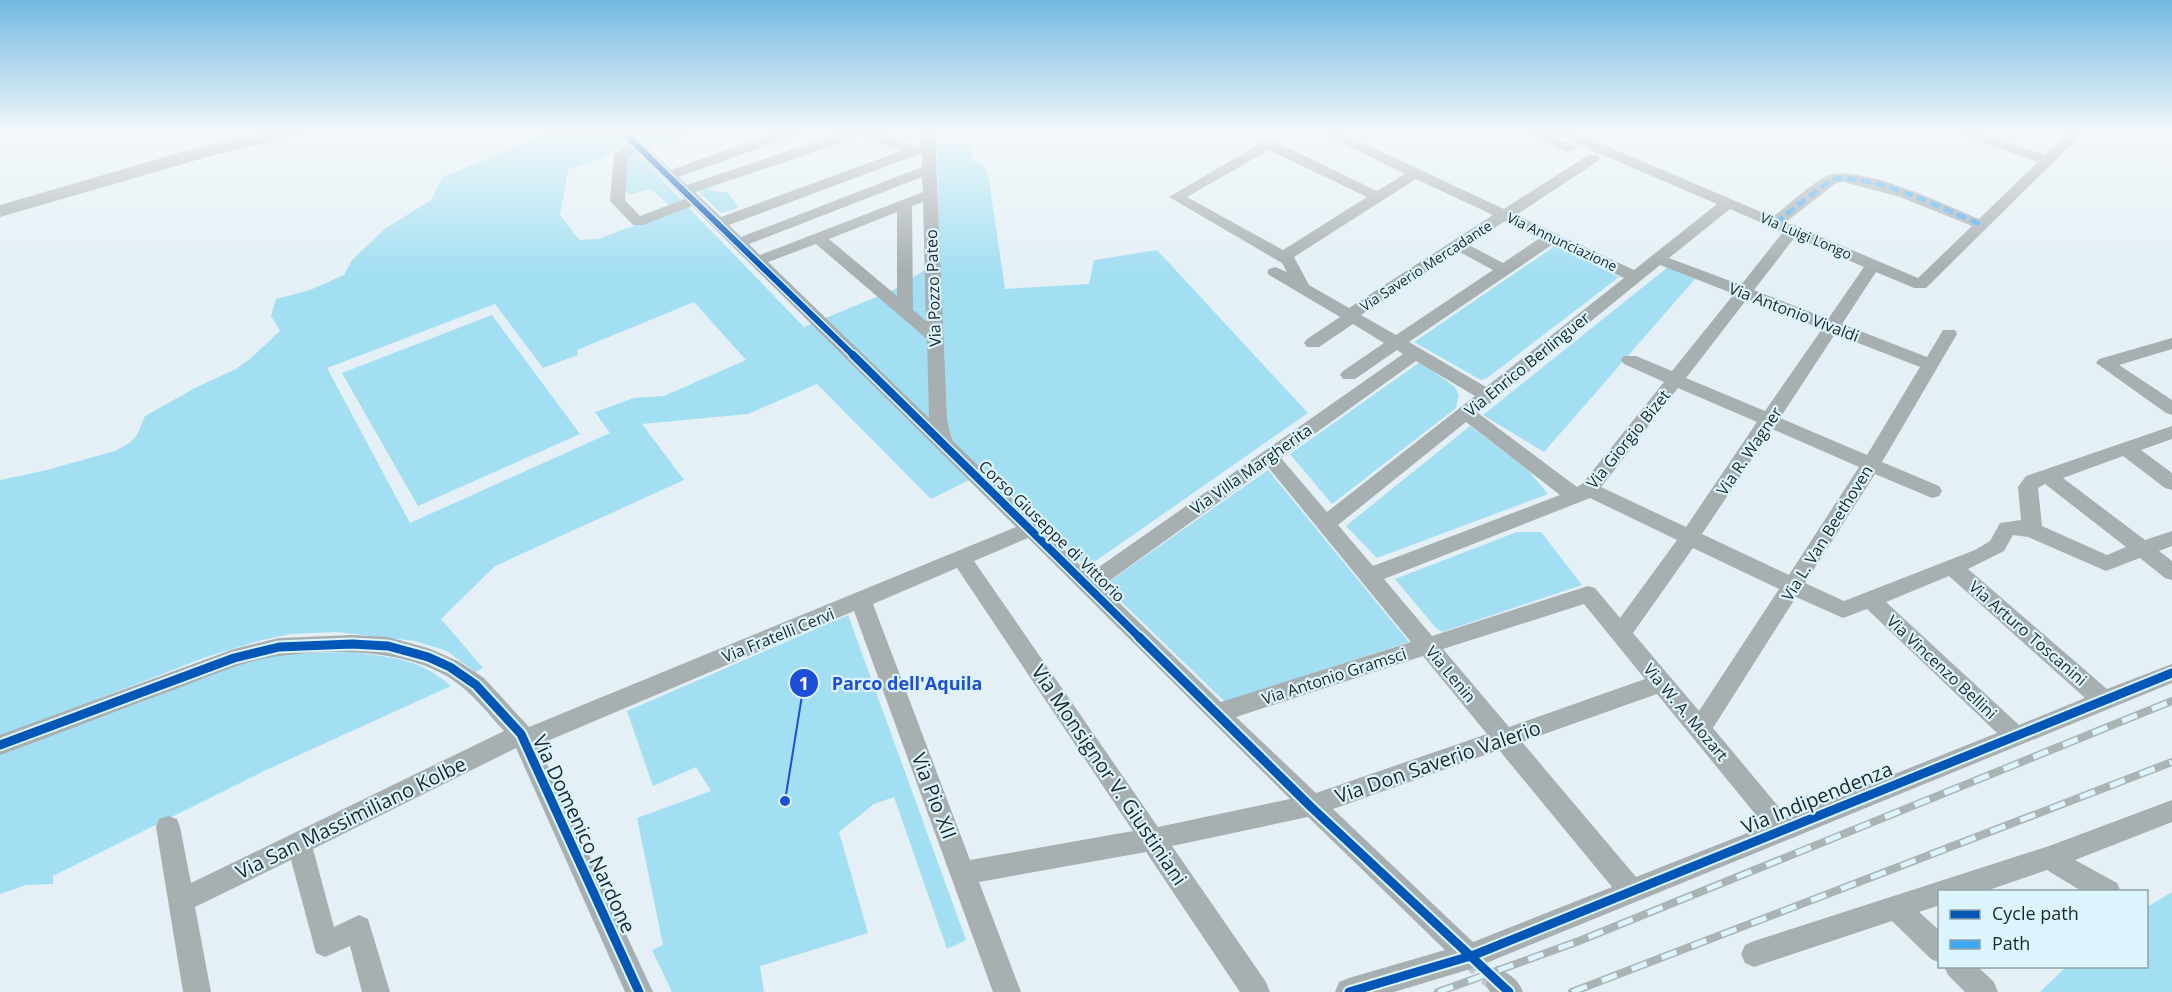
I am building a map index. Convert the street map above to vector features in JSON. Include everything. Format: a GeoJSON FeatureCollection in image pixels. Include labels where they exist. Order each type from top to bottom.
{"type":"FeatureCollection","features":[{"type":"Feature","properties":{"kind":"main road"},"geometry":{"type":"LineString","coordinates":[[0,211],[116,177]]}},
{"type":"Feature","properties":{"kind":"street"},"geometry":{"type":"LineString","coordinates":[[619,177],[617,201],[638,222],[690,195],[737,177]]}},
{"type":"Feature","properties":{"kind":"street","name":"Corso Giuseppe di Vittorio"},"geometry":{"type":"LineString","coordinates":[[671,177],[1310,806],[1469,952]]}},
{"type":"Feature","properties":{"kind":"street"},"geometry":{"type":"LineString","coordinates":[[719,223],[834,177]]}},
{"type":"Feature","properties":{"kind":"street"},"geometry":{"type":"LineString","coordinates":[[739,243],[908,177]]}},
{"type":"Feature","properties":{"kind":"street","name":"Via Pozzo Pateo"},"geometry":{"type":"LineString","coordinates":[[929,177],[938,420],[944,445]]}},
{"type":"Feature","properties":{"kind":"street"},"geometry":{"type":"LineString","coordinates":[[1211,177],[1176,197],[1289,260],[1303,289]]}},
{"type":"Feature","properties":{"kind":"street"},"geometry":{"type":"LineString","coordinates":[[1337,177],[1378,197]]}},
{"type":"Feature","properties":{"kind":"street"},"geometry":{"type":"LineString","coordinates":[[1283,257],[1409,177]]}},
{"type":"Feature","properties":{"kind":"street","name":"Via Annunciazione"},"geometry":{"type":"LineString","coordinates":[[1425,177],[1635,277]]}},
{"type":"Feature","properties":{"kind":"street","name":"Via Saverio Mercadante"},"geometry":{"type":"LineString","coordinates":[[1313,343],[1350,316],[1563,177]]}},
{"type":"Feature","properties":{"kind":"street","name":"Via Luigi Longo"},"geometry":{"type":"LineString","coordinates":[[1668,177],[1920,285],[1982,225]]}},
{"type":"Feature","properties":{"kind":"street","name":"Via Giorgio Bizet"},"geometry":{"type":"LineString","coordinates":[[1369,576],[1583,493],[1676,380],[1744,292],[1783,227],[1832,179],[1837,177]]}},
{"type":"Feature","properties":{"kind":"street","name":"Via Giorgio Bizet"},"geometry":{"type":"LineString","coordinates":[[1848,177],[1863,180],[1982,225]]}},
{"type":"Feature","properties":{"kind":"street"},"geometry":{"type":"LineString","coordinates":[[1982,225],[2031,177]]}},
{"type":"Feature","properties":{"kind":"street"},"geometry":{"type":"LineString","coordinates":[[758,261],[930,194]]}},
{"type":"Feature","properties":{"kind":"street","name":"Via Enrico Berlinguer"},"geometry":{"type":"LineString","coordinates":[[1326,524],[1728,203]]}},
{"type":"Feature","properties":{"kind":"street","name":"Via Pozzo Pateo"},"geometry":{"type":"LineString","coordinates":[[905,204],[905,311]]}},
{"type":"Feature","properties":{"kind":"street"},"geometry":{"type":"LineString","coordinates":[[1349,375],[1552,237]]}},
{"type":"Feature","properties":{"kind":"street"},"geometry":{"type":"LineString","coordinates":[[819,238],[935,337]]}},
{"type":"Feature","properties":{"kind":"street"},"geometry":{"type":"LineString","coordinates":[[1458,245],[1505,270]]}},
{"type":"Feature","properties":{"kind":"street","name":"Via Antonio Vivaldi"},"geometry":{"type":"LineString","coordinates":[[1658,259],[1931,365]]}},
{"type":"Feature","properties":{"kind":"street","name":"Via R. Wagner"},"geometry":{"type":"LineString","coordinates":[[1621,634],[1770,420],[1873,265]]}},
{"type":"Feature","properties":{"kind":"street"},"geometry":{"type":"LineString","coordinates":[[1275,272],[1487,396]]}},
{"type":"Feature","properties":{"kind":"street","name":"Via L. Van Beethoven"},"geometry":{"type":"LineString","coordinates":[[1700,729],[1872,463],[1949,334]]}},
{"type":"Feature","properties":{"kind":"street"},"geometry":{"type":"LineString","coordinates":[[2172,343],[2104,363],[2172,409]]}},
{"type":"Feature","properties":{"kind":"street","name":"Via Villa Margherita"},"geometry":{"type":"LineString","coordinates":[[1088,585],[1415,354]]}},
{"type":"Feature","properties":{"kind":"street"},"geometry":{"type":"LineString","coordinates":[[1630,360],[1872,463],[1932,491]]}},
{"type":"Feature","properties":{"kind":"street"},"geometry":{"type":"LineString","coordinates":[[1466,413],[1583,493],[1690,537],[1843,610],[1990,551],[1997,546],[2007,528],[2017,526],[2032,530],[2106,563],[2172,538]]}},
{"type":"Feature","properties":{"kind":"street"},"geometry":{"type":"LineString","coordinates":[[2032,530],[2028,487],[2033,481],[2172,432]]}},
{"type":"Feature","properties":{"kind":"street"},"geometry":{"type":"LineString","coordinates":[[2125,448],[2172,483]]}},
{"type":"Feature","properties":{"kind":"street","name":"Via Lenin"},"geometry":{"type":"LineString","coordinates":[[1270,457],[1632,892]]}},
{"type":"Feature","properties":{"kind":"street"},"geometry":{"type":"LineString","coordinates":[[2048,476],[2172,572]]}},
{"type":"Feature","properties":{"kind":"street","name":"Via Fratelli Cervi"},"geometry":{"type":"LineString","coordinates":[[522,737],[861,601],[1030,529]]}},
{"type":"Feature","properties":{"kind":"street","name":"Via Monsignor V. Giustiniani"},"geometry":{"type":"LineString","coordinates":[[962,559],[1256,992]]}},
{"type":"Feature","properties":{"kind":"street","name":"Via Arturo Toscanini"},"geometry":{"type":"LineString","coordinates":[[1952,567],[2103,700]]}},
{"type":"Feature","properties":{"kind":"street","name":"Via W. A. Mozart"},"geometry":{"type":"LineString","coordinates":[[1588,594],[1783,830]]}},
{"type":"Feature","properties":{"kind":"street","name":"Via Antonio Gramsci"},"geometry":{"type":"LineString","coordinates":[[1218,713],[1588,594]]}},
{"type":"Feature","properties":{"kind":"street","name":"Via Vincenzo Bellini"},"geometry":{"type":"LineString","coordinates":[[1870,599],[2014,735]]}},
{"type":"Feature","properties":{"kind":"street","name":"Via Pio XII"},"geometry":{"type":"LineString","coordinates":[[861,601],[1007,992]]}},
{"type":"Feature","properties":{"kind":"street","name":"Via Domenico Nardone"},"geometry":{"type":"LineString","coordinates":[[0,745],[212,666],[279,646],[352,644],[388,646],[428,657],[450,667],[476,685],[522,737],[639,992]]}},
{"type":"Feature","properties":{"kind":"street","name":"Via Indipendenza"},"geometry":{"type":"LineString","coordinates":[[1349,992],[1469,952],[1632,892],[2014,735],[2172,673]]}},
{"type":"Feature","properties":{"kind":"street","name":"Via Don Saverio Valerio"},"geometry":{"type":"LineString","coordinates":[[963,873],[1153,840],[1310,806],[1506,740],[1662,683]]}},
{"type":"Feature","properties":{"kind":"street","name":"Via San Massimiliano Kolbe"},"geometry":{"type":"LineString","coordinates":[[181,901],[522,737]]}},
{"type":"Feature","properties":{"kind":"street"},"geometry":{"type":"LineString","coordinates":[[1947,890],[2049,858],[2172,811]]}},
{"type":"Feature","properties":{"kind":"street"},"geometry":{"type":"LineString","coordinates":[[168,827],[197,992]]}},
{"type":"Feature","properties":{"kind":"street"},"geometry":{"type":"LineString","coordinates":[[299,843],[325,944],[359,928],[376,992]]}},
{"type":"Feature","properties":{"kind":"street"},"geometry":{"type":"LineString","coordinates":[[2049,858],[2106,890]]}},
{"type":"Feature","properties":{"kind":"street"},"geometry":{"type":"LineString","coordinates":[[1754,954],[1938,894]]}},
{"type":"Feature","properties":{"kind":"street"},"geometry":{"type":"LineString","coordinates":[[1895,907],[1938,948]]}},
{"type":"Feature","properties":{"kind":"street"},"geometry":{"type":"LineString","coordinates":[[1959,968],[1984,992]]}},
{"type":"Feature","properties":{"kind":"shaded area"},"geometry":{"type":"Polygon","coordinates":[[[443,177],[567,177],[560,215],[579,240],[598,239],[675,210],[651,189],[631,194],[621,189],[622,177],[659,177],[804,327],[893,290],[940,261],[938,177],[988,177],[1005,289],[1089,284],[1094,260],[1157,250],[1308,413],[1087,567],[1049,531],[1036,515],[1032,515],[987,471],[931,499],[817,384],[748,414],[642,424],[684,480],[495,566],[441,619],[483,668],[475,672],[447,651],[415,641],[336,632],[291,634],[206,657],[0,737],[0,480],[115,451],[128,444],[137,434],[145,416],[195,388],[236,369],[280,331],[271,316],[276,299],[310,290],[344,275],[352,260],[385,229],[431,200],[443,177]],[[694,302],[577,350],[578,355],[543,368],[495,304],[327,368],[410,523],[610,433],[595,412],[634,398],[664,396],[746,360],[694,302]]]}},
{"type":"Feature","properties":{"kind":"shaded area"},"geometry":{"type":"Polygon","coordinates":[[[713,187],[710,191],[728,192],[738,208],[721,213],[697,190],[713,187]]]}},
{"type":"Feature","properties":{"kind":"shaded area"},"geometry":{"type":"Polygon","coordinates":[[[1555,246],[1619,277],[1487,378],[1481,380],[1414,342],[1555,246]]]}},
{"type":"Feature","properties":{"kind":"shaded area"},"geometry":{"type":"Polygon","coordinates":[[[1668,267],[1695,279],[1544,452],[1483,415],[1668,267]]]}},
{"type":"Feature","properties":{"kind":"shaded area"},"geometry":{"type":"Polygon","coordinates":[[[492,315],[580,434],[418,506],[342,373],[492,315]]]}},
{"type":"Feature","properties":{"kind":"shaded area"},"geometry":{"type":"Polygon","coordinates":[[[1420,362],[1455,387],[1459,395],[1456,408],[1332,504],[1290,454],[1420,362]]]}},
{"type":"Feature","properties":{"kind":"shaded area"},"geometry":{"type":"Polygon","coordinates":[[[1470,426],[1528,470],[1548,494],[1377,558],[1346,526],[1470,426]]]}},
{"type":"Feature","properties":{"kind":"shaded area"},"geometry":{"type":"Polygon","coordinates":[[[1268,470],[1409,642],[1225,702],[1104,585],[1268,470]]]}},
{"type":"Feature","properties":{"kind":"shaded area"},"geometry":{"type":"Polygon","coordinates":[[[1517,532],[1541,532],[1582,585],[1442,632],[1435,627],[1395,579],[1517,532]]]}},
{"type":"Feature","properties":{"kind":"shaded area"},"geometry":{"type":"Polygon","coordinates":[[[848,615],[966,940],[947,949],[894,797],[874,804],[839,832],[868,933],[760,966],[764,992],[672,992],[652,950],[663,945],[637,818],[711,791],[696,767],[653,786],[627,711],[848,615]]]}},
{"type":"Feature","properties":{"kind":"shaded area"},"geometry":{"type":"Polygon","coordinates":[[[353,652],[394,658],[417,665],[451,686],[266,770],[53,876],[53,884],[26,885],[0,894],[0,752],[227,669],[277,654],[353,652]]]}},
{"type":"Feature","properties":{"kind":"shaded area"},"geometry":{"type":"Polygon","coordinates":[[[2172,892],[2172,992],[2040,992],[2065,968],[2148,968],[2148,906],[2172,892]]]}},
{"type":"Feature","properties":{"kind":"tunnel"},"geometry":{"type":"LineString","coordinates":[[1463,949],[1500,984]]}},
{"type":"Feature","properties":{"kind":"railway"},"geometry":{"type":"LineString","coordinates":[[1438,992],[1579,941],[2172,701]]}},
{"type":"Feature","properties":{"kind":"railway"},"geometry":{"type":"LineString","coordinates":[[1572,992],[2172,762]]}},
{"type":"Feature","properties":{"kind":"marked path"},"geometry":{"type":"LineString","coordinates":[[1775,223],[1832,179],[1844,178],[1882,186],[1982,225]]}},
{"type":"Feature","properties":{"kind":"cycle path"},"geometry":{"type":"LineString","coordinates":[[670,177],[1310,806],[1509,992]]}},
{"type":"Feature","properties":{"kind":"cycle path"},"geometry":{"type":"LineString","coordinates":[[0,745],[234,658],[279,647],[352,644],[388,646],[428,657],[450,667],[476,685],[521,734],[639,992]]}},
{"type":"Feature","properties":{"kind":"cycle path"},"geometry":{"type":"LineString","coordinates":[[1349,992],[1474,955],[2172,673]]}},
{"type":"Feature","properties":{"kind":"place","name":"Parco dell'Aquila"},"geometry":{"type":"Point","coordinates":[785,801]}}]}
